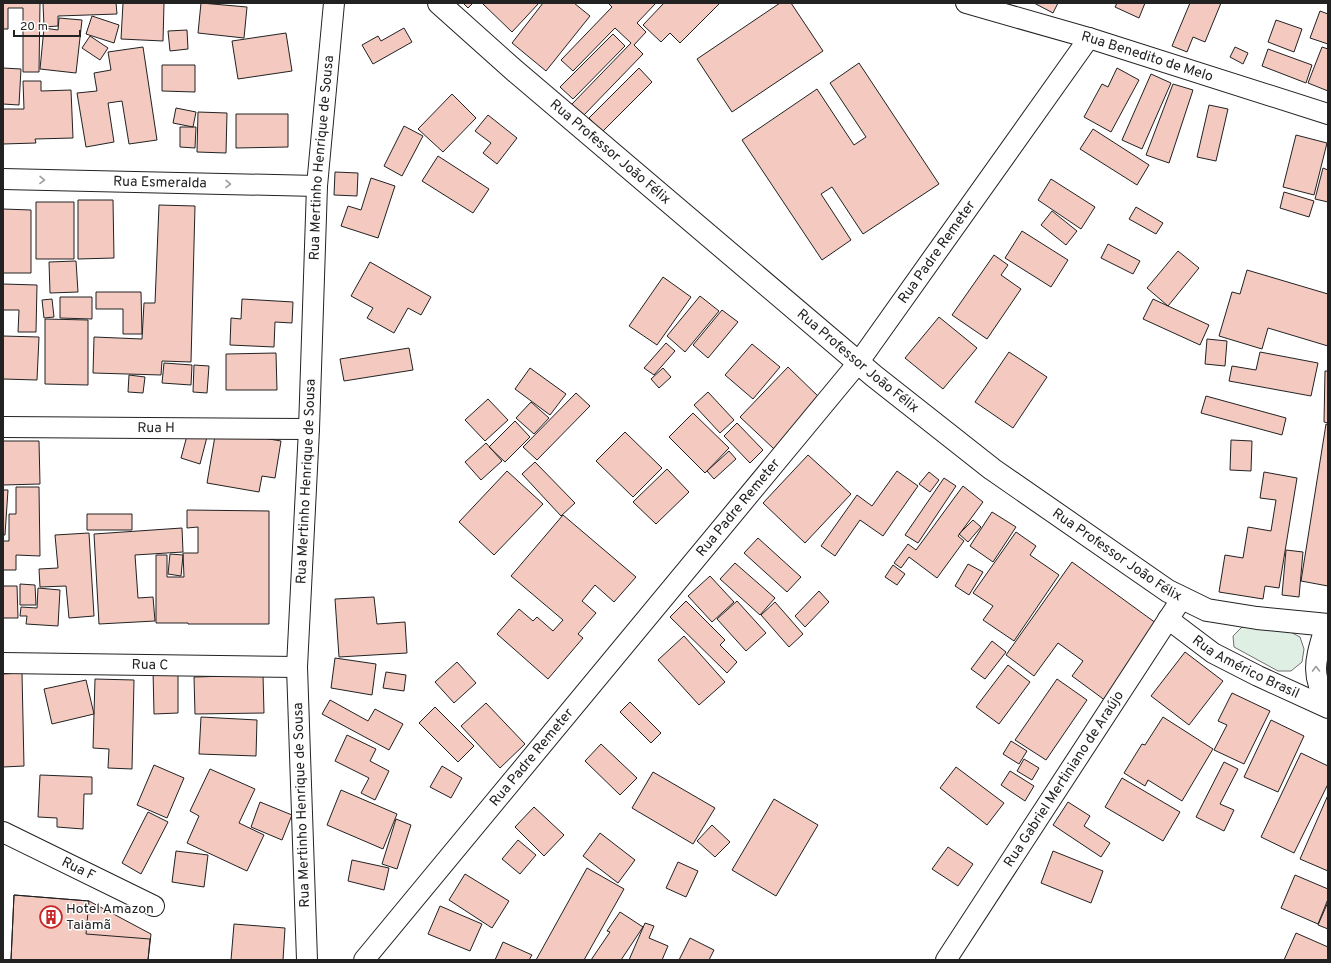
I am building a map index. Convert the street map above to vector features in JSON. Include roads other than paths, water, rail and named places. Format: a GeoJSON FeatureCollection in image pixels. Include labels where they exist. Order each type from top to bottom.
{"type":"FeatureCollection","features":[{"type":"Feature","properties":{"kind":"street","name":"Rua Mertinho Henrique de Sousa"},"geometry":{"type":"LineString","coordinates":[[307,960],[297,666],[309,429],[317,186],[334,3]]}},
{"type":"Feature","properties":{"kind":"street","name":"Rua Professor João Félix"},"geometry":{"type":"LineString","coordinates":[[439,3],[521,76],[858,363],[992,469],[1168,591],[1207,610],[1257,618],[1327,624]]}},
{"type":"Feature","properties":{"kind":"street","name":"Rua Benedito de Melo"},"geometry":{"type":"LineString","coordinates":[[966,3],[1012,9],[1089,38],[1328,114]]}},
{"type":"Feature","properties":{"kind":"street","name":"Rua Padre Remeter"},"geometry":{"type":"LineString","coordinates":[[364,960],[858,363],[1089,38]]}},
{"type":"Feature","properties":{"kind":"street","name":"Rua Esmeralda"},"geometry":{"type":"LineString","coordinates":[[3,179],[317,186]]}},
{"type":"Feature","properties":{"kind":"street","name":"Rua H"},"geometry":{"type":"LineString","coordinates":[[3,427],[309,429]]}},
{"type":"Feature","properties":{"kind":"street","name":"Rua Gabriel Mertiniano de Araújo"},"geometry":{"type":"LineString","coordinates":[[946,960],[1182,598]]}},
{"type":"Feature","properties":{"kind":"street","name":"Rua Américo Brasil"},"geometry":{"type":"LineString","coordinates":[[1168,619],[1214,653],[1258,676],[1328,707]]}},
{"type":"Feature","properties":{"kind":"street"},"geometry":{"type":"LineString","coordinates":[[1327,624],[1316,660],[1316,678],[1322,696],[1328,707]]}},
{"type":"Feature","properties":{"kind":"street","name":"Rua C"},"geometry":{"type":"LineString","coordinates":[[3,663],[297,666]]}},
{"type":"Feature","properties":{"kind":"street","name":"Rua F"},"geometry":{"type":"LineString","coordinates":[[3,832],[154,906]]}},
{"type":"Feature","properties":{"kind":"place","name":"Hotel Amazon Taiamã"},"geometry":{"type":"Point","coordinates":[51,917]}}]}
